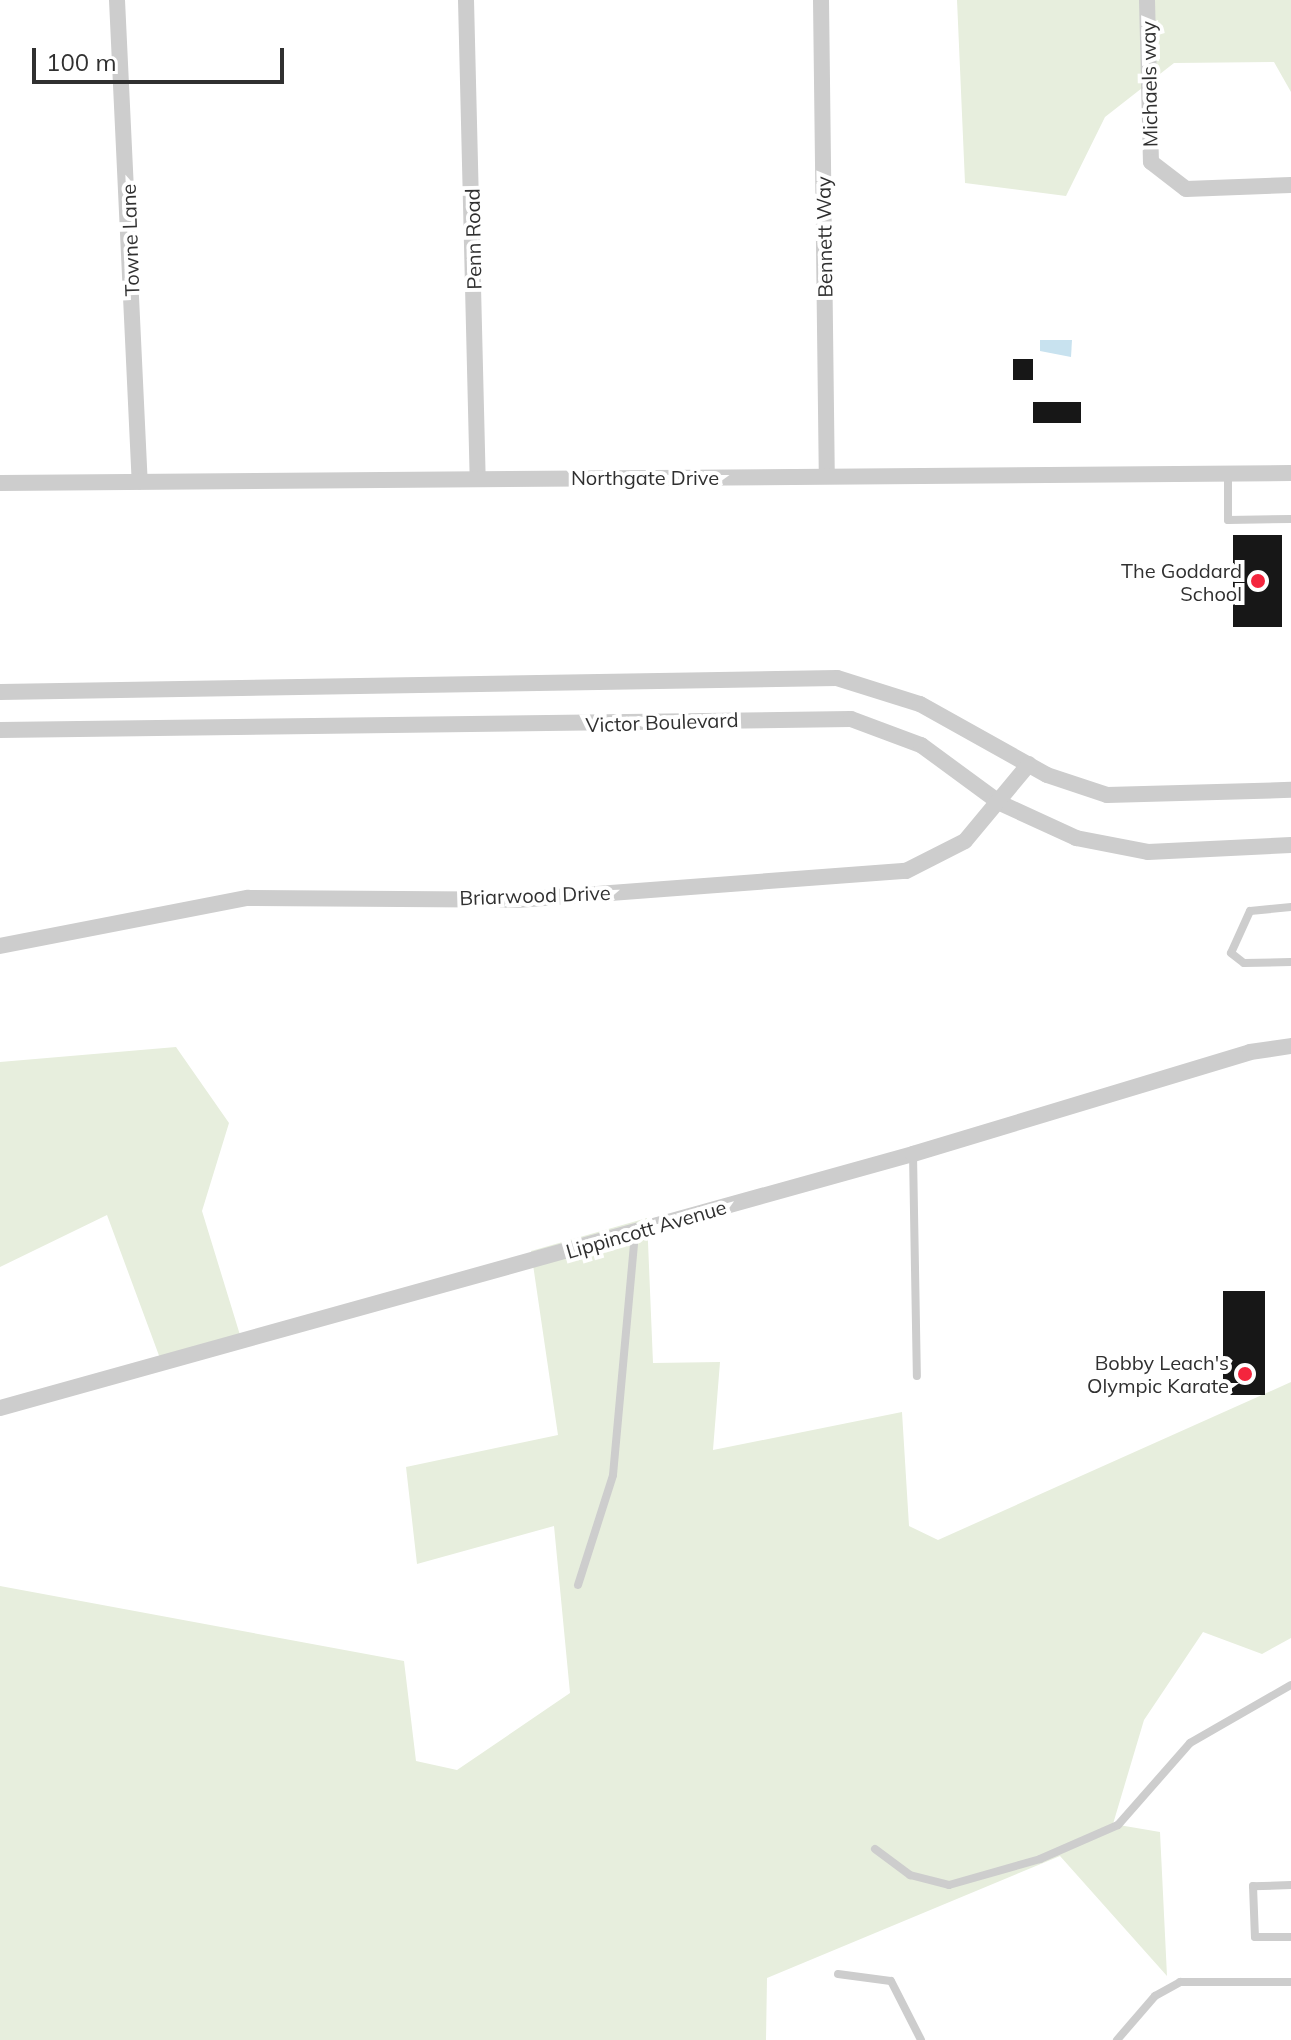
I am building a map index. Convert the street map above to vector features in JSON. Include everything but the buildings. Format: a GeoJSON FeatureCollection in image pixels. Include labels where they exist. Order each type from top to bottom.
{"type":"FeatureCollection","features":[{"type":"Feature","properties":{"kind":"street","name":"Towne Lane"},"geometry":{"type":"LineString","coordinates":[[117,0],[140,481]]}},
{"type":"Feature","properties":{"kind":"street","name":"Penn Road"},"geometry":{"type":"LineString","coordinates":[[466,0],[478,478]]}},
{"type":"Feature","properties":{"kind":"street","name":"Bennett Way"},"geometry":{"type":"LineString","coordinates":[[821,0],[827,475]]}},
{"type":"Feature","properties":{"kind":"street","name":"Michaels way"},"geometry":{"type":"LineString","coordinates":[[1147,0],[1151,162],[1186,189],[1291,185]]}},
{"type":"Feature","properties":{"kind":"street","name":"Northgate Drive"},"geometry":{"type":"LineString","coordinates":[[0,483],[1291,473]]}},
{"type":"Feature","properties":{"kind":"street","name":"Victor Boulevard"},"geometry":{"type":"LineString","coordinates":[[0,692],[837,678],[920,704],[1029,764],[1128,799],[1291,790]]}},
{"type":"Feature","properties":{"kind":"street","name":"Victor Boulevard"},"geometry":{"type":"LineString","coordinates":[[0,730],[851,719],[921,745],[1000,803],[1115,849],[1291,845]]}},
{"type":"Feature","properties":{"kind":"street","name":"Briarwood Drive"},"geometry":{"type":"LineString","coordinates":[[0,946],[248,898],[517,900],[906,871],[948,855],[1000,803],[1029,764]]}},
{"type":"Feature","properties":{"kind":"street","name":"Lippincott Avenue"},"geometry":{"type":"LineString","coordinates":[[0,1408],[913,1154],[1250,1052],[1291,1046]]}},
{"type":"Feature","properties":{"kind":"lane"},"geometry":{"type":"LineString","coordinates":[[1228,473],[1228,520],[1291,519]]}},
{"type":"Feature","properties":{"kind":"lane"},"geometry":{"type":"LineString","coordinates":[[1291,907],[1250,911],[1231,953],[1244,963],[1291,962]]}},
{"type":"Feature","properties":{"kind":"lane"},"geometry":{"type":"LineString","coordinates":[[913,1154],[917,1376]]}},
{"type":"Feature","properties":{"kind":"lane"},"geometry":{"type":"LineString","coordinates":[[578,1585],[613,1475],[635,1232]]}},
{"type":"Feature","properties":{"kind":"lane"},"geometry":{"type":"LineString","coordinates":[[875,1849],[910,1875],[949,1885],[1040,1859],[1118,1825],[1190,1743],[1291,1685]]}},
{"type":"Feature","properties":{"kind":"lane"},"geometry":{"type":"LineString","coordinates":[[1291,1885],[1253,1886],[1255,1937],[1291,1937]]}},
{"type":"Feature","properties":{"kind":"lane"},"geometry":{"type":"LineString","coordinates":[[838,1974],[891,1981],[921,2040]]}},
{"type":"Feature","properties":{"kind":"lane"},"geometry":{"type":"LineString","coordinates":[[1117,2040],[1155,1996],[1180,1982],[1291,1982]]}},
{"type":"Feature","properties":{"kind":"green space"},"geometry":{"type":"Polygon","coordinates":[[[957,0],[1291,0],[1291,92],[1274,62],[1174,63],[1105,117],[1066,196],[965,183],[957,0]]]}},
{"type":"Feature","properties":{"kind":"green space"},"geometry":{"type":"Polygon","coordinates":[[[176,1047],[229,1123],[202,1211],[240,1335],[161,1361],[107,1215],[0,1267],[0,1062],[176,1047]]]}},
{"type":"Feature","properties":{"kind":"green space"},"geometry":{"type":"Polygon","coordinates":[[[647,1218],[653,1363],[720,1362],[713,1450],[902,1412],[909,1526],[938,1540],[1291,1382],[1291,1638],[1262,1654],[1203,1632],[1144,1720],[1113,1824],[1160,1832],[1167,1976],[1060,1856],[767,1978],[766,2040],[0,2040],[0,1586],[404,1661],[416,1761],[457,1770],[570,1693],[554,1526],[417,1564],[406,1467],[558,1435],[531,1251],[647,1218]]]}},
{"type":"Feature","properties":{"kind":"water"},"geometry":{"type":"Polygon","coordinates":[[[1040,340],[1072,340],[1071,357],[1040,351],[1040,340]]]}},
{"type":"Feature","properties":{"kind":"place","name":"The Goddard School"},"geometry":{"type":"Point","coordinates":[1258,581]}},
{"type":"Feature","properties":{"kind":"place","name":"Bobby Leach's Olympic Karate"},"geometry":{"type":"Point","coordinates":[1245,1374]}}]}
